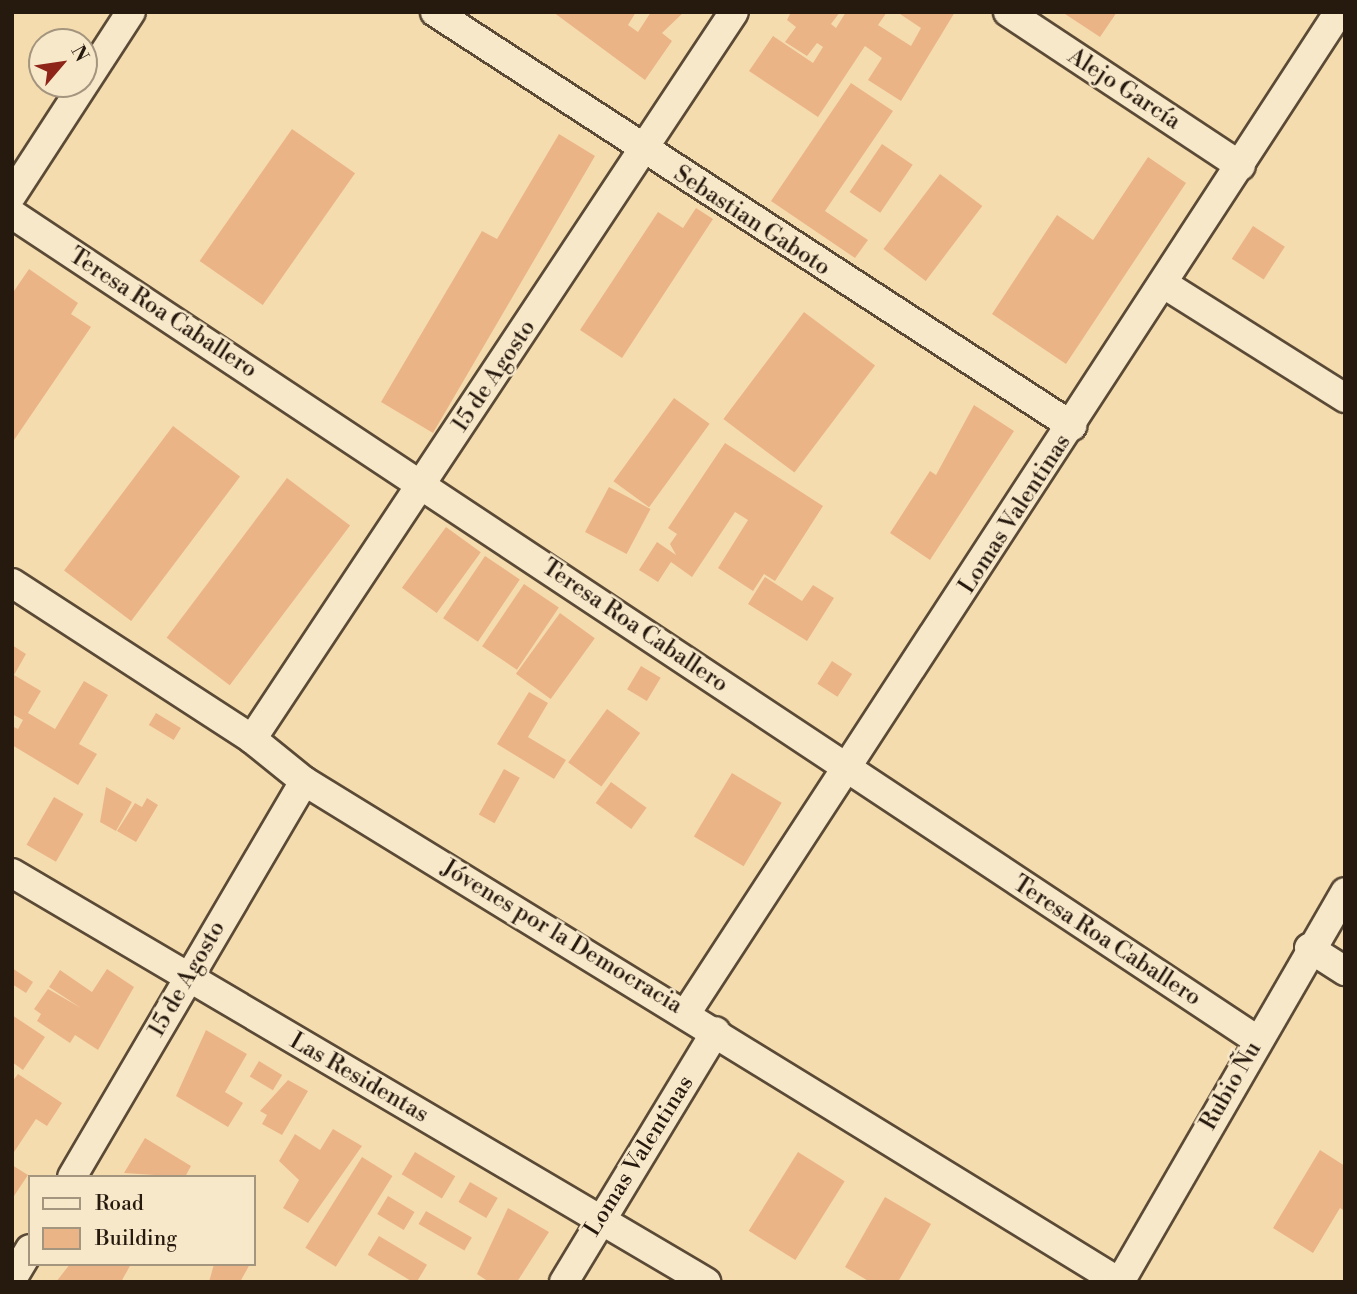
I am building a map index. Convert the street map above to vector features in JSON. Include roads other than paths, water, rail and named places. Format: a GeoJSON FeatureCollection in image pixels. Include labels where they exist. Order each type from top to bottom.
{"type":"FeatureCollection","features":[{"type":"Feature","properties":{"kind":"street"},"geometry":{"type":"LineString","coordinates":[[12,195],[131,12]]}},
{"type":"Feature","properties":{"kind":"street","name":"Sebastian Gaboto"},"geometry":{"type":"LineString","coordinates":[[435,12],[643,151],[1072,426]]}},
{"type":"Feature","properties":{"kind":"street","name":"15 de Agosto"},"geometry":{"type":"LineString","coordinates":[[252,739],[734,12]]}},
{"type":"Feature","properties":{"kind":"street","name":"Alejo García"},"geometry":{"type":"LineString","coordinates":[[1008,12],[1241,166]]}},
{"type":"Feature","properties":{"kind":"street","name":"Lomas Valentinas"},"geometry":{"type":"LineString","coordinates":[[687,1012],[848,770],[1339,12]]}},
{"type":"Feature","properties":{"kind":"street","name":"Teresa Roa Caballero"},"geometry":{"type":"LineString","coordinates":[[12,215],[423,483],[848,770],[1257,1040]]}},
{"type":"Feature","properties":{"kind":"street"},"geometry":{"type":"LineString","coordinates":[[1164,284],[1345,398]]}},
{"type":"Feature","properties":{"kind":"street","name":"Jóvenes por la Democracia"},"geometry":{"type":"LineString","coordinates":[[12,583],[252,739],[303,781],[687,1012],[1119,1282]]}},
{"type":"Feature","properties":{"kind":"street","name":"15 de Agosto"},"geometry":{"type":"LineString","coordinates":[[73,1175],[303,781]]}},
{"type":"Feature","properties":{"kind":"street","name":"Las Residentas"},"geometry":{"type":"LineString","coordinates":[[12,873],[706,1282]]}},
{"type":"Feature","properties":{"kind":"street","name":"Rubio Ñu"},"geometry":{"type":"LineString","coordinates":[[1119,1282],[1309,948],[1345,892]]}},
{"type":"Feature","properties":{"kind":"street"},"geometry":{"type":"LineString","coordinates":[[1309,948],[1345,971]]}},
{"type":"Feature","properties":{"kind":"street","name":"Lomas Valentinas"},"geometry":{"type":"LineString","coordinates":[[564,1282],[599,1219],[716,1031]]}},
{"type":"Feature","properties":{"kind":"street"},"geometry":{"type":"LineString","coordinates":[[12,1279],[28,1252]]}}]}
